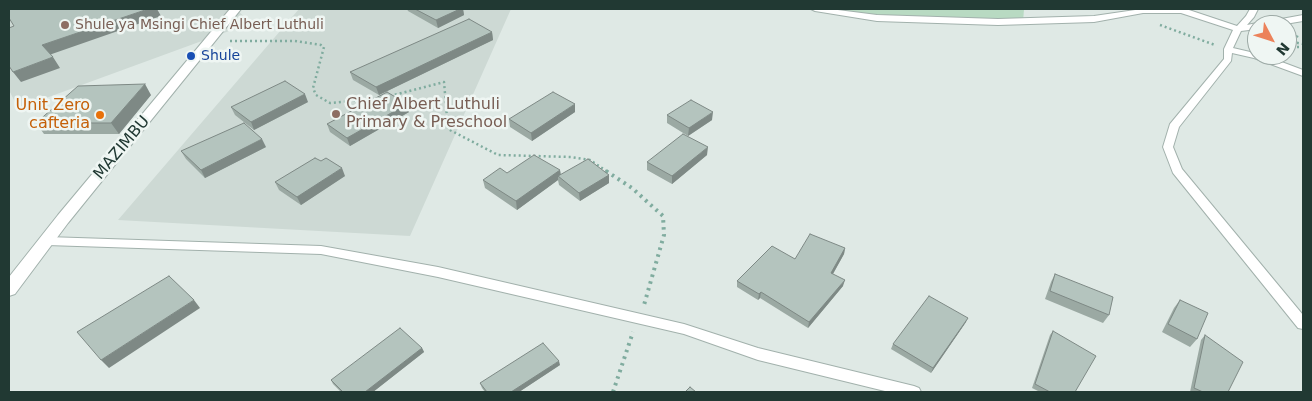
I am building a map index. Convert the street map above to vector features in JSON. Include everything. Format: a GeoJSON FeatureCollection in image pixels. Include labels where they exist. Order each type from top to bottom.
{"type":"FeatureCollection","features":[{"type":"Feature","properties":{"kind":"street","name":"MAZIMBU"},"geometry":{"type":"LineString","coordinates":[[9,289],[46,240],[236,9]]}},
{"type":"Feature","properties":{"kind":"lane"},"geometry":{"type":"LineString","coordinates":[[815,9],[878,18],[998,22],[1094,19],[1181,9],[1238,29],[1247,28]]}},
{"type":"Feature","properties":{"kind":"lane"},"geometry":{"type":"LineString","coordinates":[[1254,9],[1250,17],[1238,29],[1228,49],[1228,59],[1174,126],[1169,139],[1169,155],[1177,170],[1303,324]]}},
{"type":"Feature","properties":{"kind":"lane"},"geometry":{"type":"LineString","coordinates":[[1228,49],[1257,56],[1303,73]]}},
{"type":"Feature","properties":{"kind":"lane"},"geometry":{"type":"LineString","coordinates":[[46,240],[321,250],[438,272],[684,330],[758,354],[914,392]]}},
{"type":"Feature","properties":{"kind":"path"},"geometry":{"type":"LineString","coordinates":[[1158,25],[1228,49]]}},
{"type":"Feature","properties":{"kind":"path"},"geometry":{"type":"LineString","coordinates":[[212,40],[316,43],[324,47],[313,88],[316,94],[330,104],[377,99]]}},
{"type":"Feature","properties":{"kind":"path"},"geometry":{"type":"LineString","coordinates":[[386,97],[444,82],[448,129],[498,155],[571,157],[590,160],[655,207],[664,216],[664,235],[638,320],[613,392]]}},
{"type":"Feature","properties":{"kind":"shaded area"},"geometry":{"type":"Polygon","coordinates":[[[9,9],[236,9],[251,23],[16,109],[9,90],[9,9]]]}},
{"type":"Feature","properties":{"kind":"shaded area","name":"Chief Albert Luthuli Primary & Preschool"},"geometry":{"type":"Polygon","coordinates":[[[299,9],[511,9],[410,236],[118,220],[299,9]]]}},
{"type":"Feature","properties":{"kind":"green space"},"geometry":{"type":"Polygon","coordinates":[[[813,9],[1024,9],[1023,22],[870,17],[813,9]]]}},
{"type":"Feature","properties":{"kind":"building"},"geometry":{"type":"Polygon","coordinates":[[[9,9],[148,9],[42,45],[53,57],[13,72],[9,66],[9,28],[14,26],[9,18],[9,9]]]}},
{"type":"Feature","properties":{"kind":"building"},"geometry":{"type":"Polygon","coordinates":[[[415,9],[460,9],[436,20],[415,9]]]}},
{"type":"Feature","properties":{"kind":"building"},"geometry":{"type":"Polygon","coordinates":[[[469,19],[492,32],[376,87],[350,72],[469,19]]]}},
{"type":"Feature","properties":{"kind":"building"},"geometry":{"type":"Polygon","coordinates":[[[285,81],[305,94],[251,122],[231,107],[285,81]]]}},
{"type":"Feature","properties":{"kind":"building"},"geometry":{"type":"Polygon","coordinates":[[[145,84],[111,123],[36,123],[78,86],[145,84]]]}},
{"type":"Feature","properties":{"kind":"building"},"geometry":{"type":"Polygon","coordinates":[[[387,92],[407,104],[347,138],[327,124],[387,92]]]}},
{"type":"Feature","properties":{"kind":"building"},"geometry":{"type":"Polygon","coordinates":[[[553,92],[575,104],[531,133],[509,119],[553,92]]]}},
{"type":"Feature","properties":{"kind":"building"},"geometry":{"type":"Polygon","coordinates":[[[691,100],[713,112],[689,128],[667,115],[691,100]]]}},
{"type":"Feature","properties":{"kind":"building"},"geometry":{"type":"Polygon","coordinates":[[[244,123],[262,139],[201,170],[181,151],[244,123]]]}},
{"type":"Feature","properties":{"kind":"building"},"geometry":{"type":"Polygon","coordinates":[[[683,134],[708,147],[672,176],[647,162],[683,134]]]}},
{"type":"Feature","properties":{"kind":"building"},"geometry":{"type":"Polygon","coordinates":[[[534,155],[560,170],[516,201],[483,180],[500,168],[507,173],[534,155]]]}},
{"type":"Feature","properties":{"kind":"building"},"geometry":{"type":"Polygon","coordinates":[[[315,158],[321,161],[326,158],[342,168],[297,197],[275,182],[315,158]]]}},
{"type":"Feature","properties":{"kind":"building"},"geometry":{"type":"Polygon","coordinates":[[[588,159],[609,175],[579,193],[558,176],[588,159]]]}},
{"type":"Feature","properties":{"kind":"building"},"geometry":{"type":"Polygon","coordinates":[[[810,234],[845,248],[831,273],[845,280],[809,322],[761,292],[759,294],[737,281],[772,246],[795,259],[810,234]]]}},
{"type":"Feature","properties":{"kind":"building"},"geometry":{"type":"Polygon","coordinates":[[[1055,274],[1113,297],[1109,315],[1050,291],[1055,274]]]}},
{"type":"Feature","properties":{"kind":"building"},"geometry":{"type":"Polygon","coordinates":[[[169,276],[194,300],[101,360],[77,332],[169,276]]]}},
{"type":"Feature","properties":{"kind":"building"},"geometry":{"type":"Polygon","coordinates":[[[929,296],[968,318],[933,368],[893,344],[929,296]]]}},
{"type":"Feature","properties":{"kind":"building"},"geometry":{"type":"Polygon","coordinates":[[[1180,300],[1208,313],[1197,339],[1168,324],[1180,300]]]}},
{"type":"Feature","properties":{"kind":"building"},"geometry":{"type":"Polygon","coordinates":[[[400,328],[422,348],[365,392],[343,392],[331,380],[400,328]]]}},
{"type":"Feature","properties":{"kind":"building"},"geometry":{"type":"Polygon","coordinates":[[[1053,331],[1096,356],[1075,392],[1050,392],[1035,384],[1053,331]]]}},
{"type":"Feature","properties":{"kind":"building"},"geometry":{"type":"Polygon","coordinates":[[[1205,335],[1243,362],[1228,392],[1203,392],[1194,388],[1205,335]]]}},
{"type":"Feature","properties":{"kind":"building"},"geometry":{"type":"Polygon","coordinates":[[[543,343],[559,361],[511,392],[487,392],[480,383],[543,343]]]}},
{"type":"Feature","properties":{"kind":"building"},"geometry":{"type":"Polygon","coordinates":[[[690,387],[696,392],[685,392],[690,387]]]}},
{"type":"Feature","properties":{"kind":"place","name":"Shule ya Msingi Chief Albert Luthuli"},"geometry":{"type":"Point","coordinates":[65,25]}},
{"type":"Feature","properties":{"kind":"place","name":"Shule"},"geometry":{"type":"Point","coordinates":[191,56]}},
{"type":"Feature","properties":{"kind":"place","name":"Chief Albert Luthuli Primary & Preschool"},"geometry":{"type":"Point","coordinates":[336,114]}},
{"type":"Feature","properties":{"kind":"place","name":"Unit Zero cafteria"},"geometry":{"type":"Point","coordinates":[100,115]}}]}
